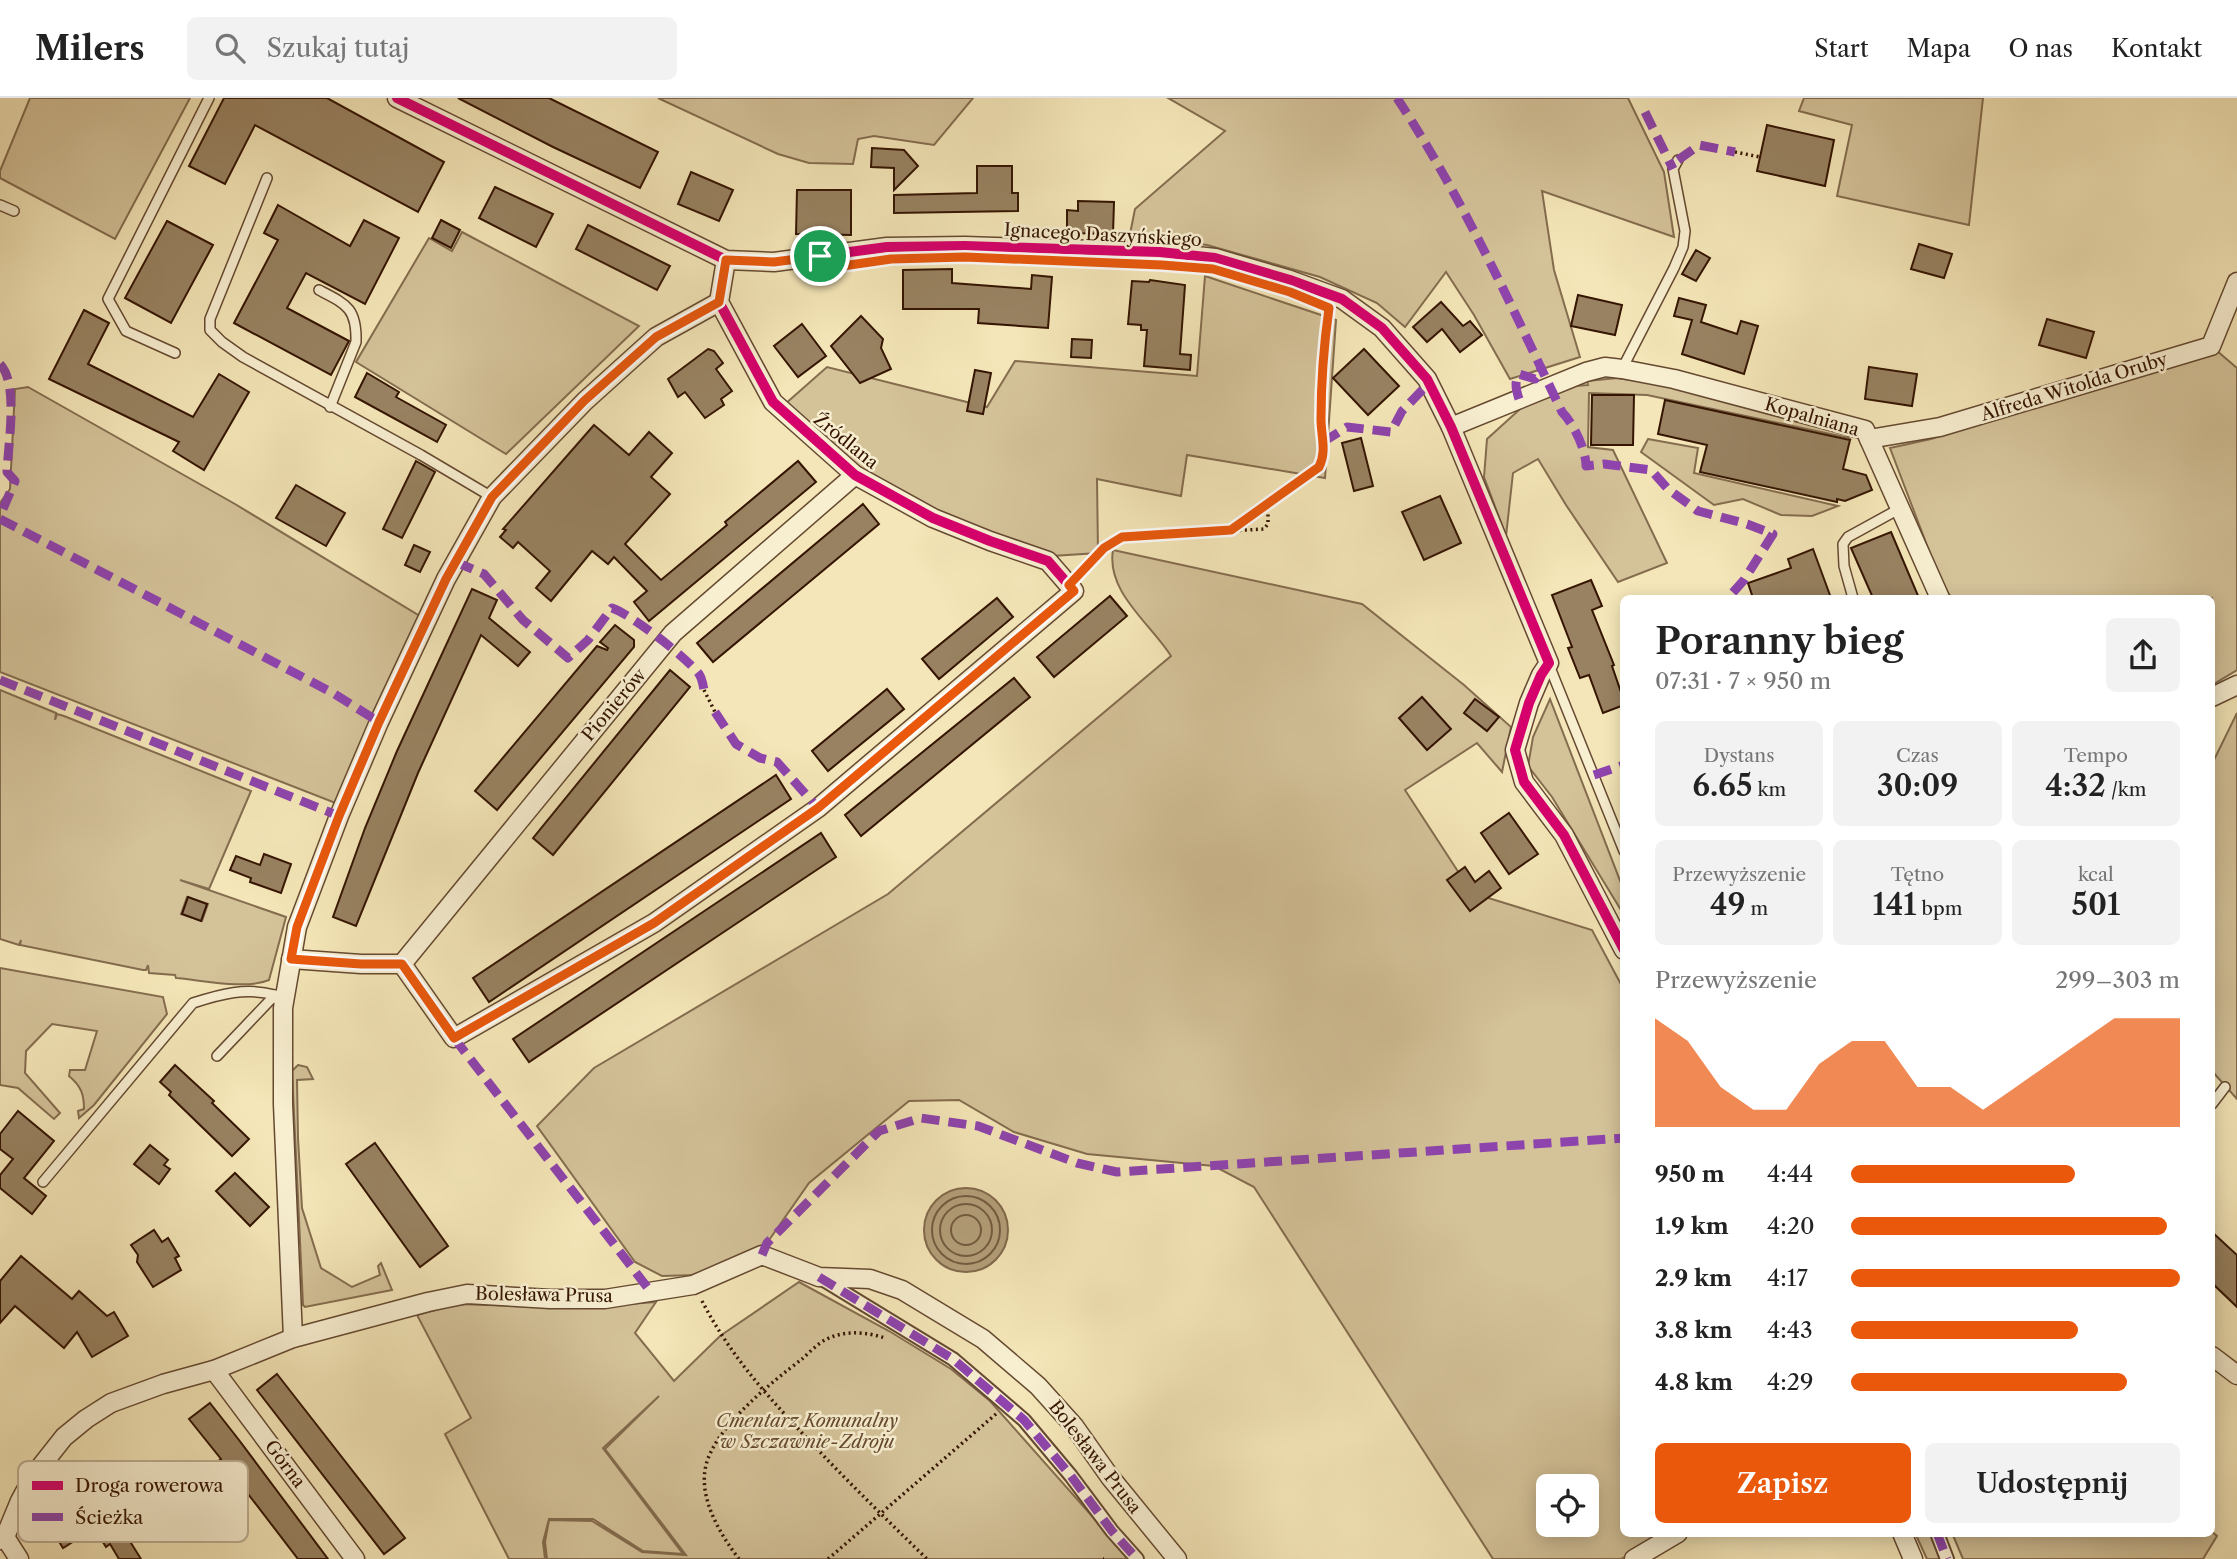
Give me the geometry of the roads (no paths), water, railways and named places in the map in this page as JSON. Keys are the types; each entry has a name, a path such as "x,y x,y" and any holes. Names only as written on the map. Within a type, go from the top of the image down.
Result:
{"street":[{"name":"Ignacego Daszyńskiego","path":"397,98 726,260 774,262 887,247 965,246 1160,252 1215,258 1290,280 1342,299 1382,328 1427,379 1451,427 1549,663"},
{"path":"293,1338 279,1002 297,927 339,816 379,722 446,579 492,497 584,401 656,337 719,302 726,260"},
{"name":"Alfreda Witolda Oruby","path":"1869,439 1940,427 2211,346 2237,282"},
{"name":"Źródlana","path":"402,964 454,1038 654,923 818,808 1071,588 1048,561 933,518 855,475 773,402 719,302"},
{"name":"Kopalniana","path":"1451,427 1586,372 1605,367 1674,380 1865,430 1939,595"},
{"name":"Pionierów","path":"402,964 673,633 855,475"},
{"path":"1549,663 1529,703 1516,750 1524,782 1564,835 1620,942"},
{"path":"2215,696 2237,685"},
{"path":"291,959 402,964"},
{"name":"Bolesława Prusa","path":"45,1461 64,1437 111,1403 163,1384 214,1370 293,1338 467,1294 605,1299 693,1285 762,1255 819,1277 870,1279 902,1290 983,1339 1038,1386 1074,1426 1110,1477 1177,1559"},
{"path":"819,1277 953,1359 1007,1405 1032,1429 1137,1559"},
{"path":"2215,1358 2237,1375"},
{"name":"Górna","path":"214,1370 355,1559"},
{"name":"Bolesława Prusa","path":"3,1538 18,1505"},
{"path":"1634,1559 1671,1537"},
{"path":"1904,1537 1913,1559"},
{"path":"1939,1537 1947,1559"},
{"path":"3,1538 19,1559"}],"lane":[{"path":"175,353 126,331 108,299 209,98"},
{"path":"1622,369 1683,247 1685,230 1673,169 1678,160"},
{"path":"267,178 210,319 210,330 243,358 421,454 492,497"},
{"path":"0,205 14,211"},
{"path":"319,290 343,302 354,315 357,330 356,342 330,407"},
{"path":"1852,595 1844,566 1843,544 1848,537 1899,509"},
{"path":"1549,663 1620,841"},
{"path":"43,1182 193,1003 238,991 262,992 279,1002 217,1056"},
{"path":"2215,1100 2225,1087"}],"water":[{"path":"966,1188 989,1195 1001,1207 1008,1230 1001,1253 989,1265 966,1272 943,1265 931,1253 924,1230 931,1207 943,1195"}],"park label":[{"name":"Cmentarz Komunalny w Szczawnie-Zdroju","path":"807,1431"}]}
